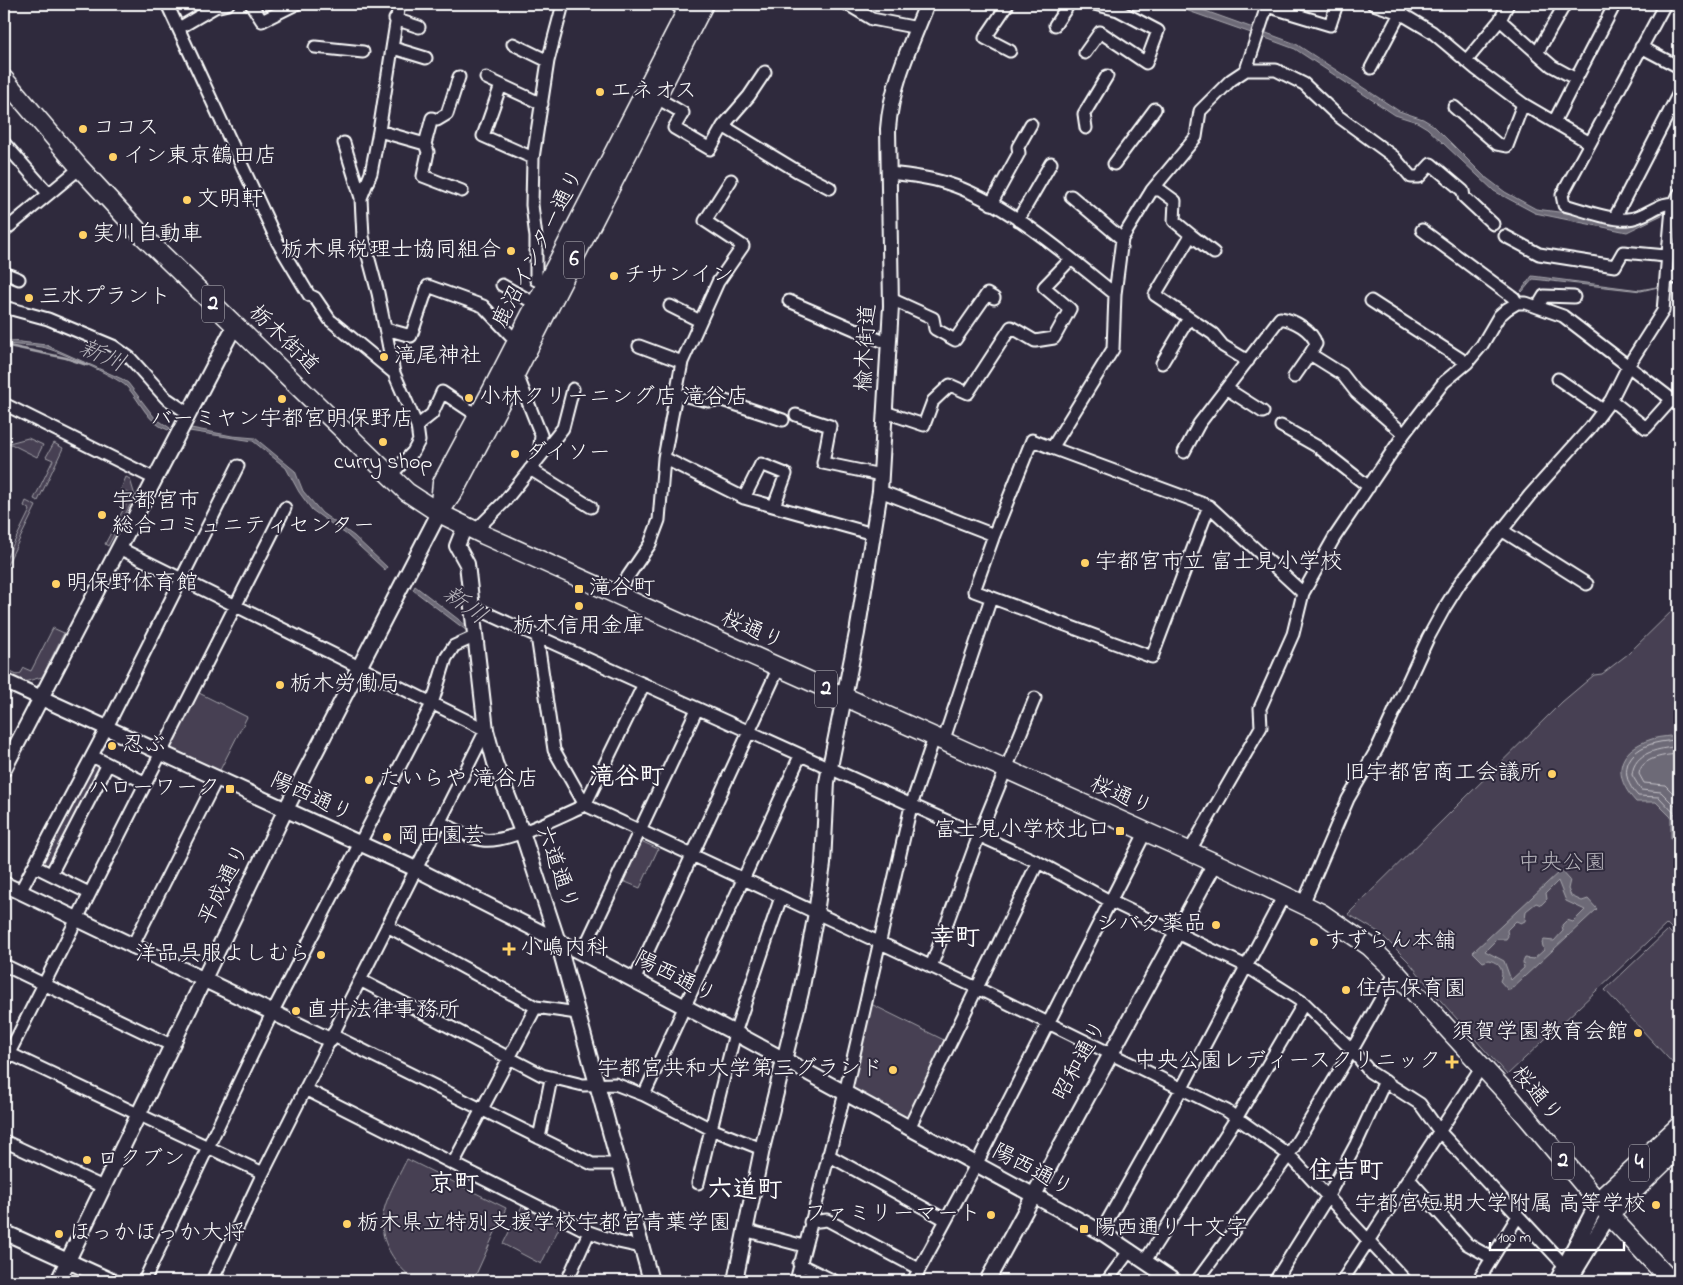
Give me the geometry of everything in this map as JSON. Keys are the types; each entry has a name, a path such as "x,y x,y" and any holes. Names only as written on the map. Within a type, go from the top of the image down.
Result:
{"main road":[{"name":"鹿沼インター通り","path":"439,513 442,484 546,284 704,4"},
{"name":"鹿沼インター通り","path":"439,513 454,491 504,396 651,95 683,7"},
{"name":"栃木街道","path":"4,79 80,168 144,237 389,477 407,492 439,513"},
{"name":"桜通り","path":"439,513 938,740 1145,833 1219,864 1303,904 1351,932 1396,972 1482,1066 1599,1200 1609,1215 1671,1281"},
{"name":"4","path":"1599,1200 1679,1126"},
{"name":"4","path":"1609,1215 1679,1147"}],"street":[{"path":"167,4 278,243 293,269 309,295 315,298 334,325 394,373"},
{"path":"179,28 215,7 228,4"},
{"path":"251,4 262,21 296,4"},
{"path":"361,198 370,173 380,131 399,4"},
{"path":"546,284 536,280 536,237 532,205 533,158 548,61 563,4"},
{"path":"847,4 872,19 918,28"},
{"name":"楡木街道","path":"735,1281 744,1230 785,1060 816,913 823,864 826,795 846,698 880,491 891,299 888,129 890,107 898,78 927,4"},
{"path":"1008,4 985,38 1010,51"},
{"path":"1055,25 1069,4"},
{"path":"1085,52 1100,32 1146,63 1158,31 1118,10 1094,4"},
{"path":"1246,70 1257,38 1264,5 1330,25 1338,4"},
{"path":"1373,4 1403,8 1466,61 1524,104 1590,143"},
{"path":"1466,61 1500,20 1508,4"},
{"path":"1537,53 1565,4"},
{"path":"1554,122 1615,4"},
{"path":"1303,904 1348,800 1378,750 1428,638 1460,583 1530,495 1584,435 1611,400 1628,366 1663,311 1666,256 1675,205 1662,205 1634,218 1627,219 1564,205 1562,195 1665,4"},
{"path":"1371,68 1403,8"},
{"path":"396,20 419,27"},
{"path":"1500,20 1552,66 1576,78"},
{"path":"513,44 548,61"},
{"path":"316,47 363,52"},
{"path":"1641,47 1679,67"},
{"path":"392,48 426,58"},
{"path":"1052,448 1114,349 1115,294 1122,240 1152,190 1196,137 1200,111 1231,80 1246,70 1276,70 1304,84 1338,116 1394,157 1410,177 1419,178 1431,164 1463,192 1464,197 1493,224"},
{"path":"651,95 683,112 674,128 710,149 723,126 750,96 765,72"},
{"path":"1086,128 1084,114 1107,76"},
{"path":"459,77 447,114 437,120 432,118 425,144 428,152 423,176 462,191"},
{"path":"486,78 542,104"},
{"path":"501,85 483,136 533,158"},
{"path":"1614,217 1679,93"},
{"path":"1454,107 1497,144 1507,146 1524,104"},
{"path":"1114,164 1155,109"},
{"path":"990,204 1019,153 1018,147 1031,124"},
{"path":"723,126 797,171 830,188"},
{"path":"380,131 425,144"},
{"path":"4,143 48,193"},
{"path":"344,143 361,198 363,237 386,329 394,373 419,433 416,448 389,477"},
{"path":"1018,220 1051,163"},
{"path":"4,230 80,168"},
{"path":"889,174 922,176 948,184 990,204 1018,220 1072,259 1115,294"},
{"path":"616,594 650,544 659,520 664,458 682,362 718,282 743,246 705,221 731,180"},
{"path":"1152,190 1160,190 1175,200 1174,221 1214,253"},
{"path":"1071,196 1122,240"},
{"path":"1422,230 1514,298 1517,303"},
{"path":"1191,235 1155,295 1213,334 1223,346 1248,361"},
{"path":"1505,236 1539,254 1615,266 1623,252 1666,256"},
{"path":"886,412 924,425 933,401 950,385 968,393 1011,327 1034,340 1054,338 1070,309 1044,287 1072,259"},
{"path":"4,273 19,279"},
{"path":"1666,277 1679,278"},
{"path":"502,285 536,304"},
{"path":"386,329 410,336 428,286 483,306 517,342"},
{"path":"891,299 933,318 935,328 955,340 987,294 994,298"},
{"path":"1538,306 1544,296 1574,297"},
{"path":"790,301 889,344"},
{"path":"1371,301 1467,363"},
{"path":"1189,852 1261,727 1260,708 1293,634 1303,593 1334,538 1404,434 1444,382 1467,363 1482,345 1499,316 1517,303 1538,306 1563,316 1676,402 1646,428 1611,400"},
{"path":"670,306 700,321"},
{"path":"4,307 48,319 113,346 130,358 166,398 189,414"},
{"path":"1162,363 1189,318"},
{"path":"1184,452 1199,424 1280,318 1290,320 1313,336 1316,344 1294,377"},
{"path":"4,768 235,325"},
{"path":"639,346 682,362"},
{"path":"1310,354 1342,374 1356,392 1404,434"},
{"path":"1558,379 1603,410"},
{"path":"520,382 541,435 539,458"},
{"path":"470,528 504,502 563,428 573,389"},
{"path":"1227,389 1262,412"},
{"path":"416,426 432,414 442,392 478,416"},
{"path":"676,394 708,401 722,400 783,420"},
{"path":"4,404 155,479"},
{"path":"796,415 830,426 823,463 881,475"},
{"path":"1281,426 1318,447 1369,487"},
{"path":"1209,506 1152,657 974,591 1032,440 1209,506 1303,593"},
{"path":"664,458 744,498 873,534"},
{"path":"744,498 760,464 786,474 774,506"},
{"path":"20,892 92,756 238,466"},
{"path":"530,469 591,507"},
{"path":"880,491 994,535"},
{"path":"263,1172 138,1114 5,1056 44,984 286,508"},
{"name":"平成通り","path":"58,1281 286,809 439,513"},
{"name":"六道通り","path":"470,528 456,546 467,564 486,730 495,763 522,832 558,942 596,1084 621,1164 651,1281"},
{"path":"1503,531 1587,584"},
{"path":"119,548 486,730 263,1172 212,1281"},
{"path":"796,1281 845,1093 911,806 938,740 991,598"},
{"path":"473,607 1038,862 1110,901 1246,966 1304,1003 1352,1050 1370,1072 1420,1104 1440,1132 1565,1266"},
{"path":"144,1281 272,1013 432,704 446,658 454,646 476,633"},
{"path":"537,636 554,750 585,805 977,988 1047,1024 1182,1088 1237,1117 1289,1155 1406,1281"},
{"path":"634,981 779,667"},
{"name":"陽西通り","path":"4,681 416,869 582,954 735,1033 1101,1232 1174,1281"},
{"path":"440,822 481,840 491,841 522,832 585,805 644,684"},
{"path":"931,967 979,835 1035,698"},
{"path":"582,954 697,709"},
{"path":"92,756 146,783"},
{"path":"644,1095 800,756"},
{"path":"51,874 108,764"},
{"path":"132,947 217,778"},
{"path":"913,1281 976,1165 1145,833"},
{"path":"909,1128 1038,862"},
{"name":"昭和通り","path":"987,1281 1036,1197 1219,864"},
{"path":"34,866 89,893"},
{"path":"4,884 132,947 272,1013 331,1038 592,1164 621,1164"},
{"path":"1101,1232 1182,1088 1284,895"},
{"path":"698,1183 735,1033 781,897"},
{"path":"388,926 536,1007 577,1013"},
{"path":"4,965 171,1045"},
{"path":"1197,1281 1289,1155 1396,972"},
{"path":"360,980 509,1059 551,1079 583,1085 615,1084 644,1095 711,1129 762,1149"},
{"path":"1145,1261 1237,1117 1304,1003"},
{"path":"454,1162 536,1007"},
{"path":"1342,1281 1482,1066"},
{"path":"539,1138 551,1079"},
{"path":"1275,1281 1328,1196 1356,1144 1385,1081"},
{"path":"305,1089 454,1162 589,1232 618,1242 642,1246"},
{"path":"4,1140 103,1187"},
{"path":"828,1154 946,1220"},
{"path":"1409,1179 1467,1244 1492,1258"},
{"name":"昭和通り","path":"995,1281 1036,1197"},
{"path":"1557,1281 1599,1200"},
{"path":"1568,1281 1609,1215"},
{"path":"1478,1281 1518,1216"},
{"path":"810,1222 827,1220 919,1269"},
{"path":"744,1230 804,1246"},
{"path":"4,1232 112,1281"},
{"path":"567,1281 589,1232"},
{"path":"1106,1281 1130,1250"},
{"path":"799,1264 834,1281"}],"green space":[{"path":"28,438 43,445 37,457 9,443"},
{"path":"54,443 63,448 38,501 34,499 53,460 46,457"},
{"path":"126,477 130,479 135,496 108,546 105,544 131,495 121,489"},
{"path":"26,501 36,506 4,571 4,563 30,510 24,506"},
{"name":"中央公園","path":"1679,604 1679,936 1667,924 1507,1075 1433,992 1409,962 1380,933 1348,914 1562,702 1594,675 1602,674 1628,654"},
{"path":"53,628 64,633 42,677 24,682 4,673 4,669 17,675 24,668 31,671"},
{"path":"197,692 247,717 219,772 170,748"},
{"path":"94,760 104,765 50,870 39,865"},
{"path":"641,841 658,849 640,888 623,881"},
{"path":"1668,930 1679,942 1679,1070 1605,990"},
{"name":"宇都宮共和大学第三グランド","path":"869,1003 948,1042 909,1118 906,1119 850,1089"},
{"path":"407,1159 506,1208 473,1281 426,1282 416,1280 402,1269 389,1250 382,1223 384,1211 393,1186"},
{"path":"522,1206 560,1226 541,1264 503,1244"}],"water":[{"path":"1161,4 1186,4 1253,28 1251,33 1177,7"},
{"path":"1261,31 1296,44 1399,111 1423,119 1433,125 1484,176 1505,192 1536,209 1589,216 1625,226 1635,224 1663,210 1664,214 1627,232 1535,213 1494,191 1427,128 1417,122 1395,115 1295,49 1260,36"},
{"path":"1532,276 1640,290 1662,286 1641,291 1533,279 1522,292"},
{"path":"4,340 46,345 122,379 128,383 155,418 170,428 168,430 161,427 149,417 126,386 110,376 49,349 4,343"},
{"path":"191,428 232,436 255,438 295,471 303,491 322,513 354,536 387,567 385,570 347,535 312,510 299,492 286,468 253,441 189,431"},
{"path":"415,586 467,626 467,631 413,590"},
{"path":"1679,734 1679,847 1671,838 1671,817 1656,802 1636,802 1623,783 1621,774 1625,757 1631,750 1652,739"},
{"path":"1561,870 1570,880 1568,889 1571,896 1582,901 1588,899 1597,909 1509,991 1500,981 1502,973 1500,967 1492,961 1483,962 1473,952","holes":["1558,881 1566,901 1585,910 1573,922 1567,920 1562,925 1563,931 1554,941 1544,940 1542,943 1544,950 1534,959 1525,958 1523,962 1524,968 1511,980 1504,961 1485,951 1497,939 1506,939 1508,936 1507,930 1516,921 1521,923 1525,921 1526,911 1536,903 1541,905 1547,899 1546,893"]}],"waterway":[{"name":"新川","path":"4,345 66,358 87,365"}],"place":[{"name":"エネオス","path":"600,92"},
{"name":"ココス","path":"83,129"},
{"name":"イン東京鶴田店","path":"113,157"},
{"name":"文明軒","path":"187,200"},
{"name":"実川自動車","path":"83,235"},
{"name":"栃木県税理士協同組合","path":"511,251"},
{"name":"チサンイン","path":"614,276"},
{"name":"三水プラント","path":"29,298"},
{"name":"滝尾神社","path":"384,357"},
{"name":"小林クリーニング店 滝谷店","path":"469,398"},
{"name":"バーミヤン宇都宮明保野店","path":"282,399"},
{"name":"curry shop","path":"383,442"},
{"name":"ダイソー","path":"515,454"},
{"name":"宇都宮市 総合コミュニティセンター","path":"102,515"},
{"name":"宇都宮市立 富士見小学校","path":"1085,563"},
{"name":"明保野体育館","path":"56,584"},
{"name":"滝谷町","path":"579,589"},
{"name":"栃木信用金庫","path":"579,606"},
{"name":"栃木労働局","path":"280,685"},
{"name":"忍ぶ","path":"112,746"},
{"name":"旧宇都宮商工会議所","path":"1552,774"},
{"name":"たいらや 滝谷店","path":"369,780"},
{"name":"ハローワーク","path":"230,789"},
{"name":"富士見小学校北口","path":"1120,831"},
{"name":"岡田園芸","path":"387,837"},
{"name":"シバタ薬品","path":"1216,925"},
{"name":"すずらん本舗","path":"1314,942"},
{"name":"小嶋内科","path":"509,949"},
{"name":"洋品呉服よしむら","path":"321,955"},
{"name":"住吉保育園","path":"1346,990"},
{"name":"直井法律事務所","path":"296,1011"},
{"name":"須賀学園教育会館","path":"1638,1033"},
{"name":"中央公園レディースクリニック","path":"1452,1062"},
{"name":"宇都宮共和大学第三グランド","path":"893,1070"},
{"name":"ロクブン","path":"87,1160"},
{"name":"宇都宮短期大学附属 高等学校","path":"1656,1205"},
{"name":"ファミリーマート","path":"991,1215"},
{"name":"栃木県立特別支援学校宇都宮青葉学園","path":"347,1224"},
{"name":"陽西通り十文字","path":"1084,1229"},
{"name":"ほっかほっか大将","path":"59,1234"}],"district":[{"name":"滝谷町","path":"627,778"},
{"name":"幸町","path":"955,939"},
{"name":"住吉町","path":"1346,1172"},
{"name":"京町","path":"454,1185"},
{"name":"六道町","path":"745,1191"}]}
